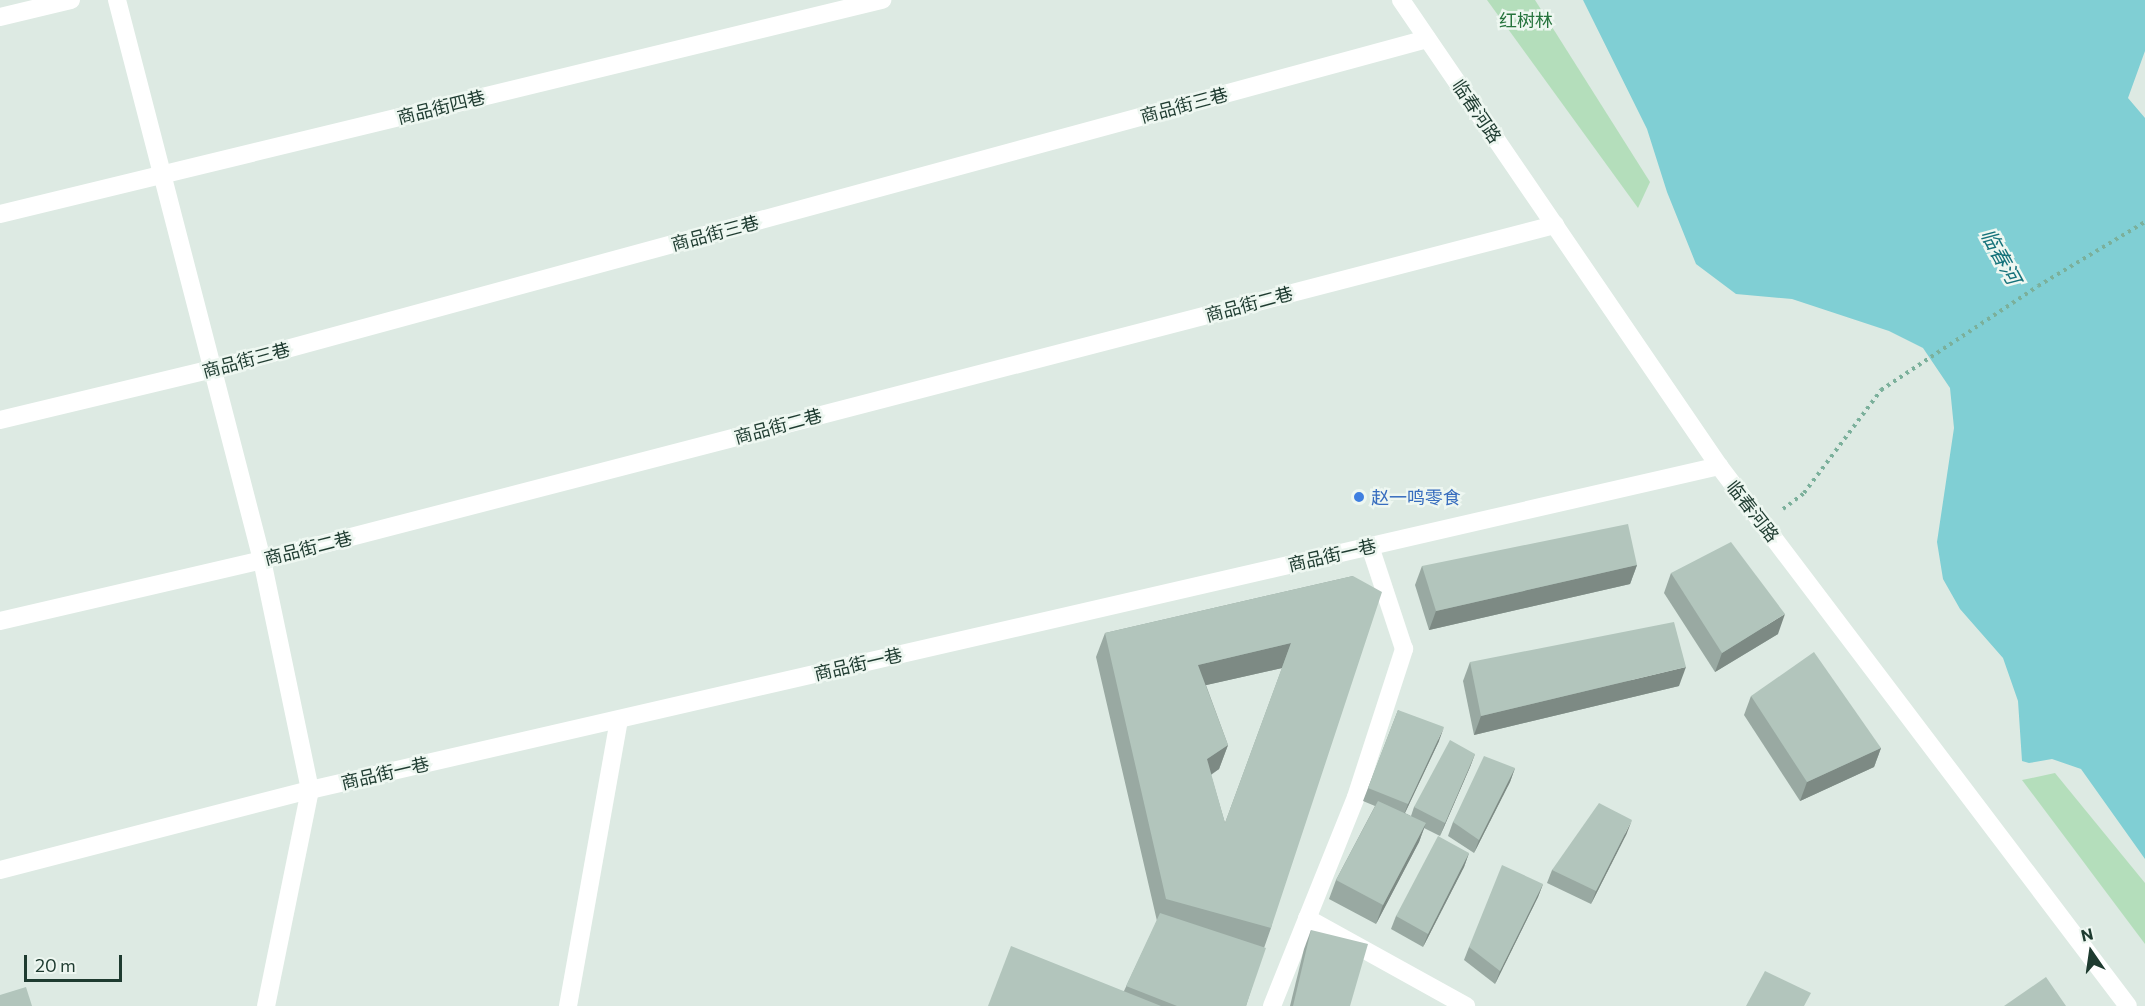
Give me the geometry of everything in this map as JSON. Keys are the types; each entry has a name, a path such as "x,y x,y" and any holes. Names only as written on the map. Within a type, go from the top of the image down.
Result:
{"street":[{"path":"0,17 71,0"},
{"path":"117,0 262,560 310,790 266,1006"},
{"name":"商品街四巷","path":"0,214 882,0"},
{"name":"临春河路","path":"1401,0 1719,466 2128,1006"},
{"name":"商品街三巷","path":"0,420 213,369 1427,39"},
{"name":"商品街二巷","path":"0,621 262,560 1555,225"},
{"name":"商品街一巷","path":"0,870 310,790 1719,466"},
{"path":"1272,1006 1356,797 1404,649 1370,546"},
{"path":"568,1006 619,719"},
{"path":"1307,918 1466,1006"}],"path":[{"path":"1764,524 1804,494 1881,390 2038,286 2145,222"}],"green space":[{"name":"红树林","path":"1487,0 1535,0 1650,182 1638,208"},
{"path":"2055,773 2145,883 2145,944 2022,780"}],"water":[{"name":"临春河","path":"1583,0 2145,0 2145,51 2128,98 2145,118 2145,859 2081,769 2052,759 2029,763 2022,761 2018,701 2003,658 1960,609 1943,579 1937,542 1954,428 1950,388 1923,348 1889,331 1792,299 1736,294 1696,264 1667,192 1647,129"}],"building":[{"path":"1628,524 1637,565 1436,611 1422,566"},
{"path":"1731,542 1785,614 1722,653 1671,573"},
{"path":"1353,576 1382,592 1271,928 1166,899 1105,633","holes":["1291,643 1225,823 1207,759 1228,745 1198,665"]},
{"path":"1674,622 1686,667 1481,716 1470,662"},
{"path":"1814,652 1881,748 1807,782 1751,696"},
{"path":"1398,710 1444,727 1408,804 1368,788"},
{"path":"1450,740 1475,754 1445,823 1414,807"},
{"path":"1484,756 1515,768 1479,840 1453,822"},
{"path":"1378,801 1426,823 1383,905 1336,880"},
{"path":"1599,803 1632,820 1596,891 1552,870"},
{"path":"1438,836 1469,853 1428,934 1396,916"},
{"path":"1502,865 1543,884 1500,971 1469,947"},
{"path":"1160,913 1266,948 1246,1006 1177,1006 1126,986"},
{"path":"1311,930 1368,944 1350,1006 1293,1006"},
{"path":"1011,946 1161,1006 988,1006"},
{"path":"1765,971 1811,993 1804,1006 1746,1006"},
{"path":"2046,977 2066,1006 2004,1006"},
{"path":"26,987 32,1006 0,1006 0,995"}],"place":[{"name":"赵一鸣零食","path":"1359,497"}]}
